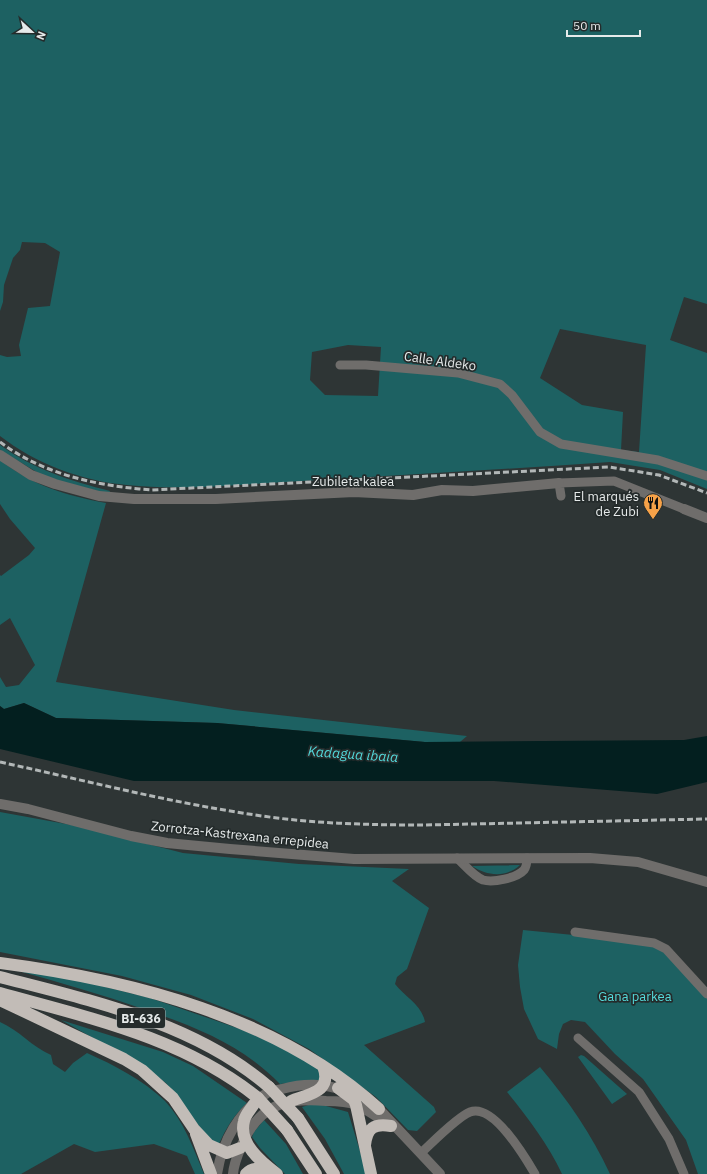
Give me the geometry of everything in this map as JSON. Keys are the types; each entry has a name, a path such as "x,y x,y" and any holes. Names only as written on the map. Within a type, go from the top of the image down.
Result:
{"highway":[{"path":"0,963 85,976 154,993 198,1007 273,1038 303,1053 363,1094 379,1109"},
{"name":"BI-636","path":"0,977 109,1007 188,1035 239,1063 269,1087 298,1118 334,1174"},
{"name":"BI-636","path":"0,994 116,1026 163,1042 193,1056 219,1071 256,1101 287,1130 316,1174"},
{"path":"0,1000 124,1059 142,1070 173,1098 194,1129 208,1145 222,1152 227,1153 242,1143 244,1120 256,1101"},
{"path":"291,1101 317,1092 324,1084 327,1075 323,1066"},
{"path":"338,1088 347,1094 356,1105 371,1174"},
{"path":"365,1148 366,1135 371,1128 381,1124 394,1128"},
{"path":"194,1129 211,1174"},
{"path":"242,1143 261,1162 274,1172"},
{"path":"246,1174 248,1171 262,1167 274,1172"}],"street":[{"name":"Calle Aldeko","path":"340,365 366,365 458,373 500,384 512,394 540,432 561,444 658,460 707,476"},
{"name":"Zubileta kalea","path":"0,455 31,475 55,484 99,496 134,499 216,499 354,492 414,495 442,490 473,491 559,483 614,481 707,518"},
{"path":"559,483 561,496"},
{"name":"Zorrotza-Kastrexana errepidea","path":"0,804 28,809 131,836 167,843 230,850 354,859 590,858 638,862 707,882"},
{"path":"457,858 470,871 488,881 502,880 521,872 525,869 527,858"},
{"path":"575,932 654,943 666,949 707,994"},
{"path":"578,1038 639,1092 669,1139 684,1174"},
{"path":"217,1174 222,1152 233,1128 245,1112 268,1092 301,1084 324,1084 338,1088 355,1094 379,1109 394,1128"},
{"path":"233,1174 234,1161 242,1143 263,1113 277,1104 303,1099 356,1105 369,1111 394,1128 421,1153 440,1174"},
{"path":"421,1153 445,1130 470,1112 480,1110 492,1116 521,1152 535,1174"}],"green space":[{"path":"0,0 707,0 707,304 684,297 670,340 707,353 707,489 660,470 610,462 192,487 148,487 93,480 60,470 44,463 14,446 0,436 0,355 7,357 21,356 19,345 28,308 50,306 60,252 45,243 22,242 20,250 13,258 4,285 3,302 0,311","holes":["560,329 646,345 639,452 621,450 623,412 582,405 540,378","348,345 381,347 378,396 325,395 310,380 312,352"]},
{"path":"0,445 39,467 81,483 110,491 109,494 45,477 0,450"},
{"path":"0,460 25,477 37,483 76,497 106,503 56,682 234,710 467,736 460,742 425,742 217,723 56,718 24,703 4,709 0,706 0,677 6,687 19,685 35,665 10,618 0,625 0,575 1,576 29,555 35,548 10,519 0,504"},
{"path":"0,812 77,826 183,853 299,864 409,869 392,881 429,908 407,969 397,977 395,984 417,1006 425,1022 364,1045 434,1107 436,1112 417,1131 408,1130 376,1097 309,1049 253,1019 191,995 122,976 0,952"},
{"path":"520,865 503,874 490,874 472,866"},
{"name":"Gana parkea","path":"523,930 654,943 707,994 707,1174 698,1174 686,1140 643,1079 615,1054 585,1022 571,1020 563,1024 559,1034 557,1049 538,1039 524,1009 520,987 518,965"},
{"path":"15,970 69,978 150,998 240,1029 289,1050 320,1070 322,1081 305,1081 280,1084 250,1058 218,1039 183,1023 114,999"},
{"path":"61,1020 163,1052 193,1066 247,1103 231,1122 219,1144 210,1140 166,1083 136,1062"},
{"path":"0,1022 13,1029 44,1052 51,1055 53,1064 65,1072 73,1063 87,1053 118,1068 147,1086 165,1101 178,1117 188,1136 204,1174 195,1174 187,1156 154,1144 95,1152 74,1144 21,1174 0,1174"},
{"path":"581,1055 627,1094 612,1104 578,1057"},
{"path":"540,1067 579,1118 610,1174 562,1174 537,1132 507,1092"},
{"path":"315,1103 348,1112 367,1174 344,1174 325,1139 302,1107"},
{"path":"264,1120 286,1144 303,1174 285,1174 260,1148 252,1137 254,1132"}],"water":[{"name":"Kadagua ibaia","path":"24,703 56,718 217,723 425,742 684,740 707,736 707,782 657,794 494,781 134,781 0,749 0,706 4,709"}],"railway":[{"path":"0,442 35,463 53,471 92,482 152,490 609,467 659,475 707,493"},
{"path":"0,762 207,807 314,822 425,825 707,819"}],"place":[{"name":"El marqués de Zubi","path":"653,520"}]}
